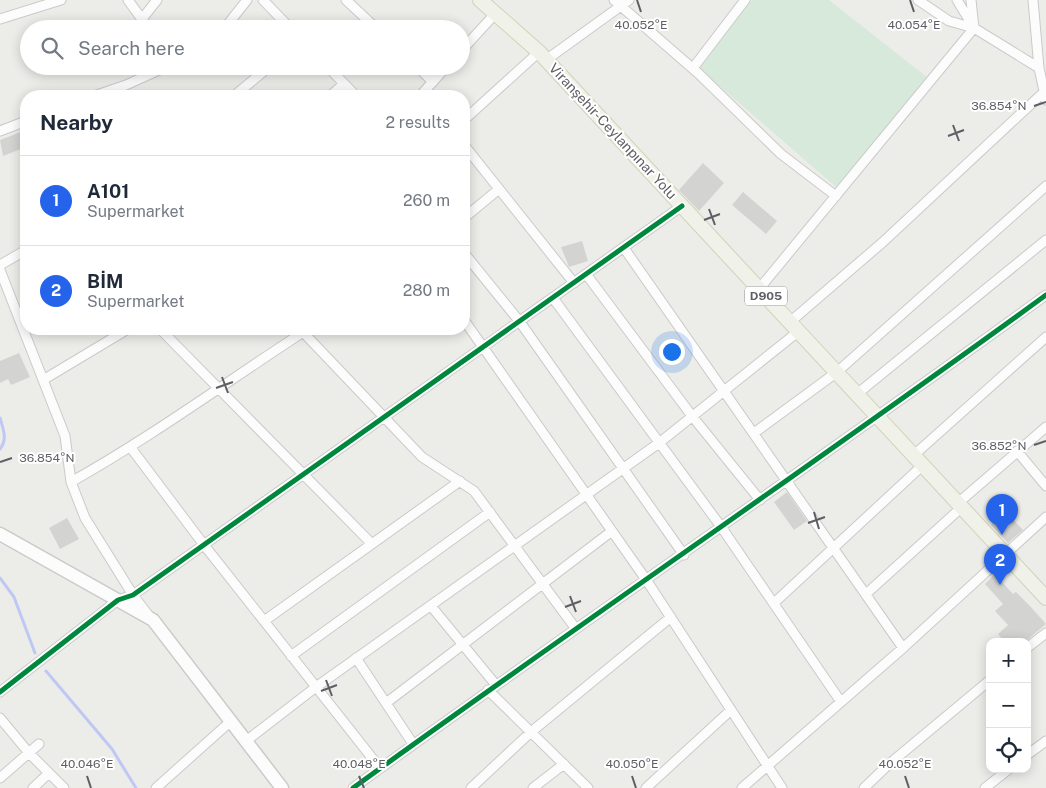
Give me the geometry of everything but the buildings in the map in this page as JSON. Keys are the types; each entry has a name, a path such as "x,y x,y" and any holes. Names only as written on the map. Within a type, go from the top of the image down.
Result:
{"main road":[{"name":"Viranşehir-Ceylanpınar Yolu","path":"480,0 494,15 543,56 1046,598"}],"street":[{"path":"0,19 61,0"},
{"path":"128,0 142,19 157,0"},
{"path":"231,20 247,0"},
{"path":"263,0 282,20"},
{"path":"346,0 367,20"},
{"path":"470,115 543,56 617,3 629,0"},
{"path":"693,68 742,4 732,0"},
{"path":"918,0 949,21 974,28 1039,68"},
{"path":"957,0 974,28"},
{"path":"759,289 974,28 971,0"},
{"path":"246,742 356,658 659,443 724,391 883,242 1045,96 1039,68 1033,0"},
{"path":"617,3 693,68 781,154 836,196"},
{"path":"470,41 494,15"},
{"path":"1036,35 1046,36"},
{"path":"111,90 148,75"},
{"path":"241,90 259,75"},
{"path":"336,75 350,90"},
{"path":"426,75 433,82"},
{"path":"426,90 439,75"},
{"path":"337,90 344,84"},
{"path":"0,131 20,123"},
{"path":"470,153 574,283"},
{"path":"754,433 837,372 1046,186"},
{"path":"470,213 499,189"},
{"path":"0,692 118,600 134,595 682,206"},
{"path":"857,394 1046,240"},
{"path":"624,248 903,648"},
{"path":"0,265 20,253"},
{"path":"470,260 520,322 684,554"},
{"path":"0,270 2,281 20,324"},
{"path":"586,274 692,416 760,500"},
{"path":"353,788 492,688 722,528 1046,295"},
{"path":"553,298 722,528 841,702"},
{"path":"470,329 647,581 782,788"},
{"path":"24,335 65,436 71,482 85,518 134,595 279,787"},
{"path":"43,380 118,335"},
{"path":"166,335 372,544"},
{"path":"71,482 131,448 296,335"},
{"path":"309,335 422,457 474,491 515,544 576,630"},
{"path":"774,603 834,548 918,460 1046,337"},
{"path":"866,594 1017,451 1046,426"},
{"path":"131,448 204,545 380,768"},
{"path":"1017,451 1046,486"},
{"path":"264,621 460,481"},
{"path":"292,656 490,512"},
{"path":"742,788 903,648 1046,517"},
{"path":"386,703 542,582 612,531"},
{"path":"0,535 153,620"},
{"path":"431,606 462,644 492,688 531,732 588,788"},
{"path":"470,788 531,732 671,617"},
{"path":"1031,645 1046,633"},
{"path":"356,658 413,744"},
{"path":"864,788 888,765 986,683"},
{"path":"646,788 731,710"},
{"path":"0,718 29,753 64,788"},
{"path":"156,788 231,721"},
{"path":"1031,752 1046,741"},
{"path":"0,778 39,744"},
{"path":"533,788 564,764"},
{"path":"33,788 49,773"},
{"path":"987,787 1004,773"}],"green space":[{"path":"752,0 829,0 928,78 836,187 698,67"}],"waterway":[{"path":"0,418 4,438 0,449"},
{"path":"0,578 14,597 35,653"},
{"path":"46,671 112,749 136,788"}],"cycle path":[{"path":"0,692 118,600 133,595 682,206"},
{"path":"353,788 1046,295"}],"place":[{"name":"A101","path":"1002,535"},
{"name":"BİM","path":"1000,585"}]}
